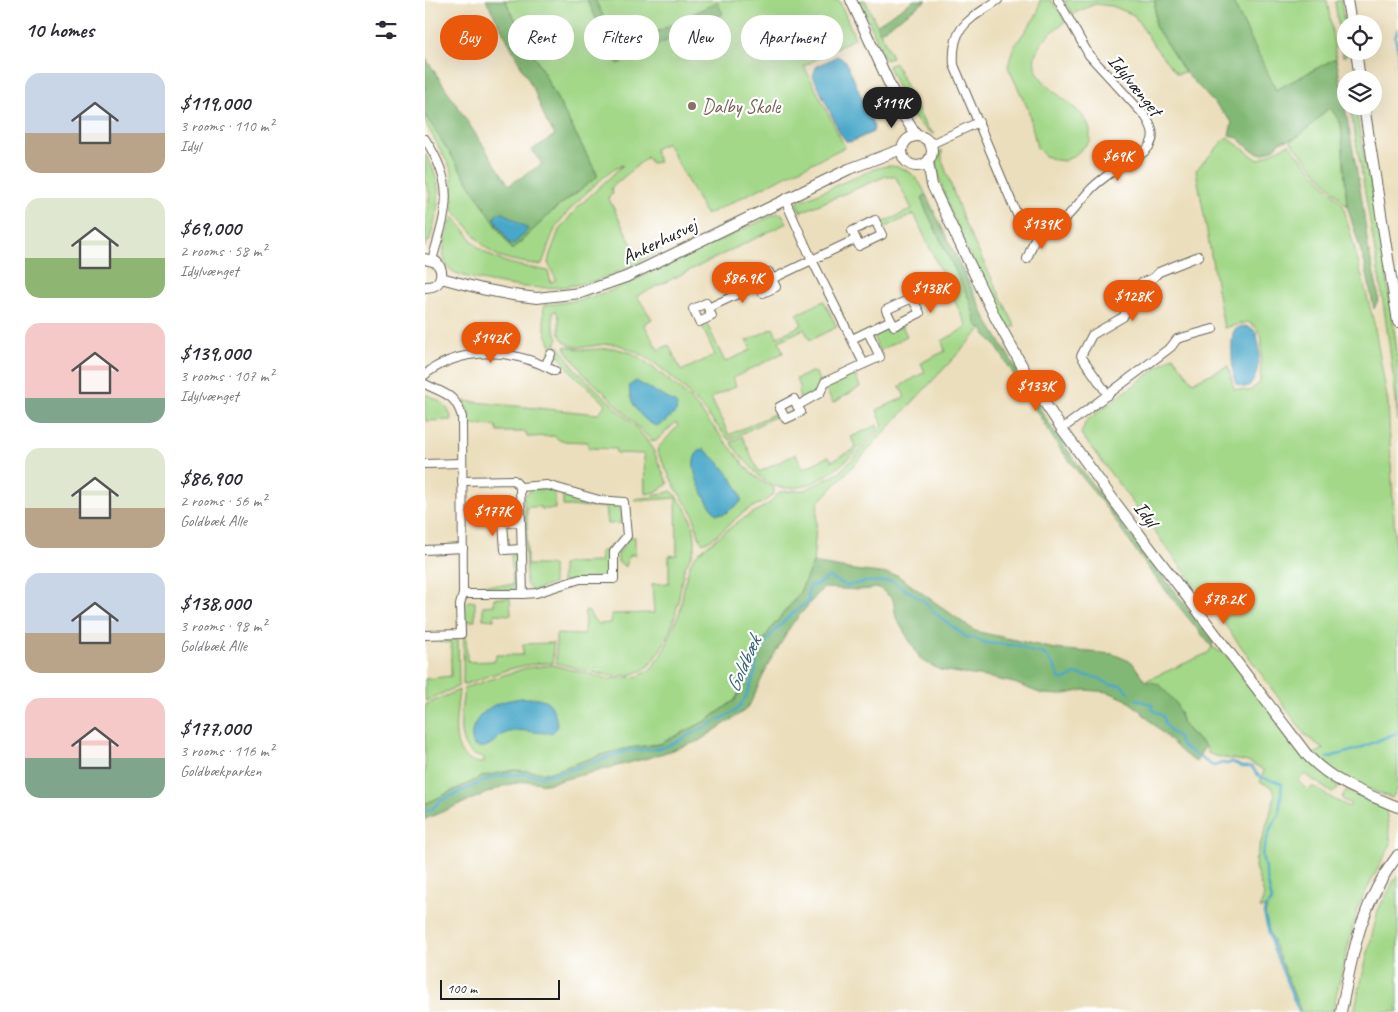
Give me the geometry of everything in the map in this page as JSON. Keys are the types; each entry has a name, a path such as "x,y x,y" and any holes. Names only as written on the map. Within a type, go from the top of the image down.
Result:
{"street":[{"path":"851,0 904,116 917,135 927,139 931,144 932,153 927,162 916,166 909,164 904,149 904,116"},
{"path":"997,0 962,26 953,47 954,65 1018,217 1023,225 1037,233 1027,259"},
{"name":"Idylvænget","path":"1037,233 1053,229 1093,187 1146,150 1153,137 1151,127 1145,116 1089,55 1058,0"},
{"path":"1347,0 1350,15"},
{"path":"1366,115 1398,322"},
{"path":"931,144 979,122"},
{"path":"904,149 917,135"},
{"path":"425,138 441,165 447,195 444,221 428,260 439,265 441,278 434,286 425,287"},
{"name":"Ankerhusvej","path":"441,278 518,296 537,298 581,293 626,277 849,169 904,149"},
{"name":"Idyl","path":"927,162 933,185 1000,328 1031,382 1062,429 1127,518 1308,756 1318,766 1343,784 1398,807"},
{"name":"Idyl","path":"916,166 933,185"},
{"path":"785,200 863,364"},
{"path":"708,308 759,284 756,278 769,272 772,279 855,239"},
{"path":"1108,395 1081,356 1092,335 1123,317 1141,283 1153,278 1159,272 1199,256"},
{"path":"852,339 891,320"},
{"path":"1062,429 1171,347 1177,339 1213,329"},
{"path":"797,406 820,393 825,382 880,357 868,332"},
{"path":"425,375 435,367 458,357 485,353 511,354 528,358 555,371"},
{"path":"545,366 551,354"},
{"path":"425,384 448,394 459,407 462,417 463,548 463,594 460,605 461,634 425,635"},
{"path":"425,464 461,463"},
{"path":"462,481 514,480 520,487 523,594"},
{"path":"463,594 537,593 580,580 614,579 614,552 627,536 624,502 599,500 547,485 520,487"},
{"path":"521,522 503,523 505,550 522,549"},
{"path":"425,550 463,548"},
{"path":"1341,1012 1356,939 1366,908 1377,886 1398,855"}],"green space":[{"path":"486,0 505,0 513,15 508,15 508,41 498,22 498,15 494,15"},
{"name":"Dalby Skole","path":"505,0 839,0 855,38 843,45 843,15 741,15 741,60 815,60 804,66 845,147 706,215 667,143 654,149 659,162 651,163 647,157 611,188 613,194 608,197 636,253 641,249 645,256 663,246 663,250 601,279 570,286 523,287 458,274 447,266 444,257 444,245 452,217 483,251 509,263 548,271 551,283 556,279 548,263 559,230 578,207 623,165 598,182 561,220 554,231 542,264 539,265 510,260 493,253 481,243 454,212 452,171 425,122 425,114 512,250 554,210 598,176 537,60 574,60 574,15 513,15"},
{"path":"587,0 595,0 603,15 594,15"},
{"path":"860,0 865,0 892,57 885,60"},
{"path":"914,0 927,0 880,32 876,25"},
{"path":"1040,0 1051,0 1066,21 1041,44 1035,57 1036,69 1043,80 1085,119 1090,130 1090,141 1074,156 1064,161 1045,156 1037,148 1028,109 1008,67 1013,48 1038,13"},
{"path":"1064,0 1155,0 1155,26 1185,72 1177,74 1157,50 1134,15 1112,6 1095,4 1072,14"},
{"path":"1155,0 1232,0 1276,90 1336,58 1338,70 1337,115 1346,115 1362,200 1368,247 1379,298 1374,309 1365,264 1347,206 1341,124 1330,107 1302,133 1289,140 1281,141 1274,149 1262,154 1251,150 1238,138 1229,135 1232,122 1185,72 1155,26"},
{"path":"1232,0 1327,0 1336,58 1276,90"},
{"path":"1341,0 1343,15 1337,16 1335,2"},
{"path":"717,2 723,14 721,15 691,15"},
{"path":"669,26 669,40 659,44 659,31"},
{"path":"425,57 509,185 542,164 532,150 555,135 546,121 534,90 518,60 537,60 598,176 554,210 512,250 425,115"},
{"path":"616,60 626,60 618,64"},
{"path":"895,63 925,125 934,134 918,122 906,105 888,66"},
{"path":"1330,107 1341,124 1347,206 1290,141 1299,136"},
{"path":"1352,115 1357,115 1365,162 1373,191 1387,278 1398,359 1398,421 1383,302"},
{"path":"1227,137 1258,160 1289,144 1343,205 1374,323 1388,403 1398,600 1398,788 1392,798 1341,778 1312,755 1324,749 1306,736 1081,434 1086,421 1173,356 1193,382 1228,366 1234,389 1249,391 1260,383 1262,338 1256,327 1248,322 1224,328 1196,170"},
{"path":"942,150 942,160 965,224 1015,326 1007,330 981,282 948,205 938,173 937,161"},
{"path":"425,154 435,176 438,186 438,197 433,230 425,247 425,217 430,194 425,182"},
{"path":"886,166 907,170 920,184 927,197 924,195 922,199 925,208 970,301 976,323 982,328 818,503 813,563 799,594 770,630 751,660 745,682 735,700 706,721 660,744 629,748 604,754 548,773 514,770 484,776 425,804 425,705 459,690 456,724 458,747 463,756 472,761 484,763 484,758 474,755 467,748 463,740 461,719 464,688 526,668 552,665 609,679 640,676 652,668 665,648 680,611 685,581 691,562 698,553 739,521 770,503 779,492 805,490 839,473 883,426 877,410 905,397 900,386 925,372 921,363 945,351 942,341 967,327 914,214 884,228 882,223 912,209 895,176 886,176 801,212 797,205 798,202 874,169"},
{"path":"924,195 927,197 987,320 1053,430 1108,506 1213,641 1212,647 1150,571 1110,513 1058,446 996,346 976,323 970,301 925,208 922,199"},
{"path":"778,213 782,214 787,223 637,296 652,319 644,324 658,350 669,345 681,371 715,355 702,326 707,324 725,362 751,350 747,341 773,328 777,337 802,325 797,314 824,301 837,327 810,340 804,329 779,341 783,353 733,378 736,386 711,398 729,435 776,413 778,415 729,440 680,385 651,361 635,351 612,344 576,346 563,340 560,333 559,317 556,311 553,312 553,324 558,339 551,353 552,347 545,327 544,305 598,295 616,289"},
{"path":"891,324 893,330 902,326 907,336 879,351 873,335 874,331"},
{"path":"559,346 575,369 634,425 645,438 653,450 668,484 656,492 645,494 644,454 616,453 616,449 589,448 588,442 561,441 554,436 527,437 526,432 498,432 496,426 469,425 468,412 464,401 598,414 606,404 573,374 558,354 552,361"},
{"path":"566,346 584,350 614,348 632,353 646,362 681,390 751,473 774,488 774,493 765,501 741,514 715,537 703,543 700,539 693,514 675,487 657,451 678,426 677,423 656,441 651,440 583,373 565,348"},
{"path":"811,372 816,373 820,383 816,393 800,399 798,391 801,389 796,379"},
{"path":"854,372 860,387 833,403 826,390 829,384"},
{"path":"425,394 442,403 448,410 452,420 425,421"},
{"path":"877,425 878,428 834,471 807,485 793,488 774,486 766,481 756,473 731,442 742,436 759,472 796,454 803,469 829,456 832,461 856,448 851,437"},
{"path":"532,489 547,489 555,492 555,509 527,507 527,565 553,565 553,584 532,591 526,584 524,497"},
{"path":"672,491 691,521 695,534 695,546 684,570 673,622 658,653 646,668 636,673 625,675 590,672 556,663 556,634 584,635 585,611 589,612 599,624 611,623 612,614 654,613 652,584 669,583 669,556 677,555 676,498 635,501 635,499"},
{"path":"563,494 597,503 615,504 622,511 622,523 608,524 606,507 563,506"},
{"path":"630,537 635,537 635,555 629,555 626,567 618,562 618,554"},
{"path":"612,549 611,571 607,576 562,582 562,565 568,563 600,562 600,552"},
{"path":"516,554 518,557 519,584 512,590 471,591 472,585 513,585 511,555"},
{"path":"813,563 897,575 975,631 1055,649 1113,654 1132,662 1145,681 1159,684 1176,703 1182,721 1188,731 1205,746 1196,762 1184,754 1137,708 1125,699 1108,692 1085,690 1061,695 1042,694 1014,683 940,670 921,660 896,618 893,599 879,588 859,590 823,588 792,624 768,665 751,702 744,711 699,741 652,757 546,784 528,781 506,785 425,819 425,804 484,776 514,770 548,773 604,754 629,748 660,744 706,721 735,700 745,682 751,660 770,630 799,594"},
{"path":"494,598 510,598 511,615 494,614 494,620 483,619 483,606 494,605"},
{"path":"468,601 475,602 475,621 466,621 467,662 495,661 496,655 523,655 523,644 553,643 553,663 519,667 463,685 464,605"},
{"path":"440,639 458,639 459,686 425,701 425,679 451,676 451,643 440,642"},
{"path":"1212,647 1226,655 1338,787 1332,793 1305,774 1298,781 1308,791 1314,787 1349,807 1351,804 1343,800 1342,797 1346,790 1386,810 1391,844 1358,906 1332,1012 1301,1012 1270,934 1265,915 1267,908 1260,908 1264,895 1255,867 1256,858 1275,793 1270,786 1260,782 1264,771 1251,763 1222,758 1208,753 1205,746 1188,731 1182,721 1180,712 1145,681 1208,653"},
{"path":"1398,874 1398,1012 1354,1012 1378,910"}],"water":[{"path":"829,60 846,61 874,127 873,132 851,142 846,141 840,133 813,76 816,67"},
{"path":"498,213 504,213 528,229 514,244 510,244 494,218"},
{"path":"1244,326 1255,331 1258,339 1259,355 1253,381 1249,386 1243,387 1237,385 1235,381 1232,349 1234,331"},
{"path":"636,381 674,402 677,405 676,412 657,426 646,420 633,404 629,391 630,385"},
{"path":"703,449 728,473 741,496 741,502 724,514 716,514 701,491 697,480 694,461 697,454"},
{"path":"521,698 540,699 548,702 557,720 557,727 554,731 547,733 514,731 504,734 485,747 474,746 472,732 474,725 483,713 495,705"}],"waterway":[{"path":"1398,29 1395,37 1398,64"},
{"name":"Goldbæk","path":"425,812 431,810 440,801 490,778 504,775 525,774 538,776 556,774 627,751 668,746 736,711 750,688 757,658 766,642 787,619 809,601 808,593 810,586 816,585 829,577 846,586 865,582 891,581 923,600 935,613 966,637 986,643 1021,646 1032,652 1039,652 1044,654 1054,665 1061,679 1067,679 1075,674 1098,678 1109,684 1121,685 1130,693"},
{"path":"1136,699 1152,705 1153,710 1164,717 1165,724 1177,736 1182,746 1213,766 1232,762 1242,767 1252,767 1260,776 1282,784 1279,815 1271,827 1262,855 1272,901 1265,908 1264,913 1272,945 1299,1012"},
{"path":"1327,758 1358,749 1396,733"}],"place":[{"name":"Dalby Skole","path":"692,106"}]}
